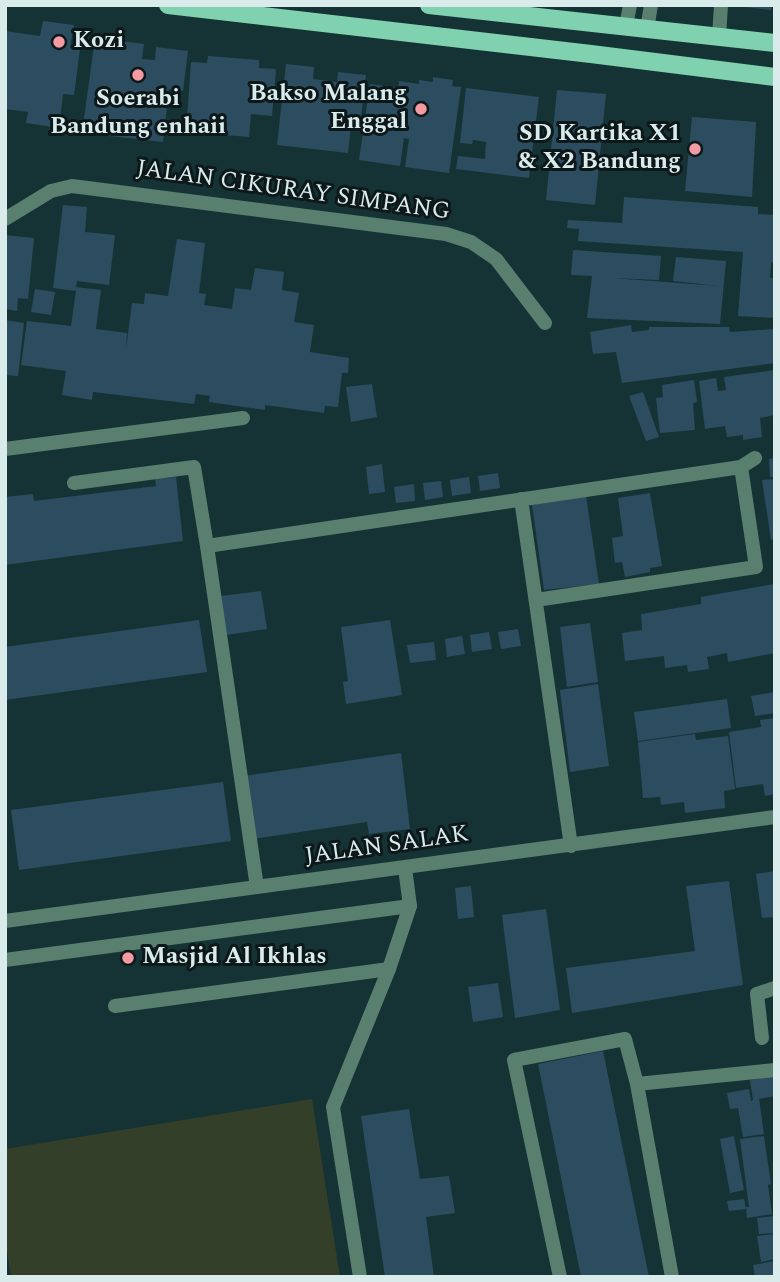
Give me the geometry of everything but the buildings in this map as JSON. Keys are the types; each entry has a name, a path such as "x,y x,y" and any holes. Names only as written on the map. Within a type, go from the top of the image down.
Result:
{"main road":[{"path":"168,5 775,77"},
{"path":"429,5 534,11 648,29 775,43"}],"street":[{"path":"626,26 630,5"},
{"path":"648,29 651,5"},
{"path":"719,37 721,5"},
{"name":"JALAN CIKURAY SIMPANG","path":"5,219 51,191 72,186 446,234 471,242 496,259 545,323"},
{"path":"5,449 243,418"},
{"path":"207,546 741,467 755,458"},
{"path":"74,483 194,467 257,887"},
{"path":"536,600 756,567 741,467"},
{"path":"521,499 571,846"},
{"name":"JALAN SALAK","path":"5,921 775,817"},
{"path":"360,1277 333,1107 389,969 410,906 405,869"},
{"path":"5,960 410,906"},
{"path":"115,1006 389,969"},
{"path":"762,1038 757,993 775,988"},
{"path":"560,1277 514,1060 625,1039 637,1084 673,1277"},
{"path":"637,1084 775,1070"}],"green space":[{"path":"312,1099 340,1277 11,1277 5,1238 5,1149"}],"place":[{"name":"Kozi","path":"59,42"},
{"name":"Soerabi Bandung enhaii","path":"138,75"},
{"name":"Bakso Malang Enggal","path":"421,109"},
{"name":"SD Kartika X1 & X2 Bandung","path":"695,149"},
{"name":"Masjid Al Ikhlas","path":"128,958"}]}
